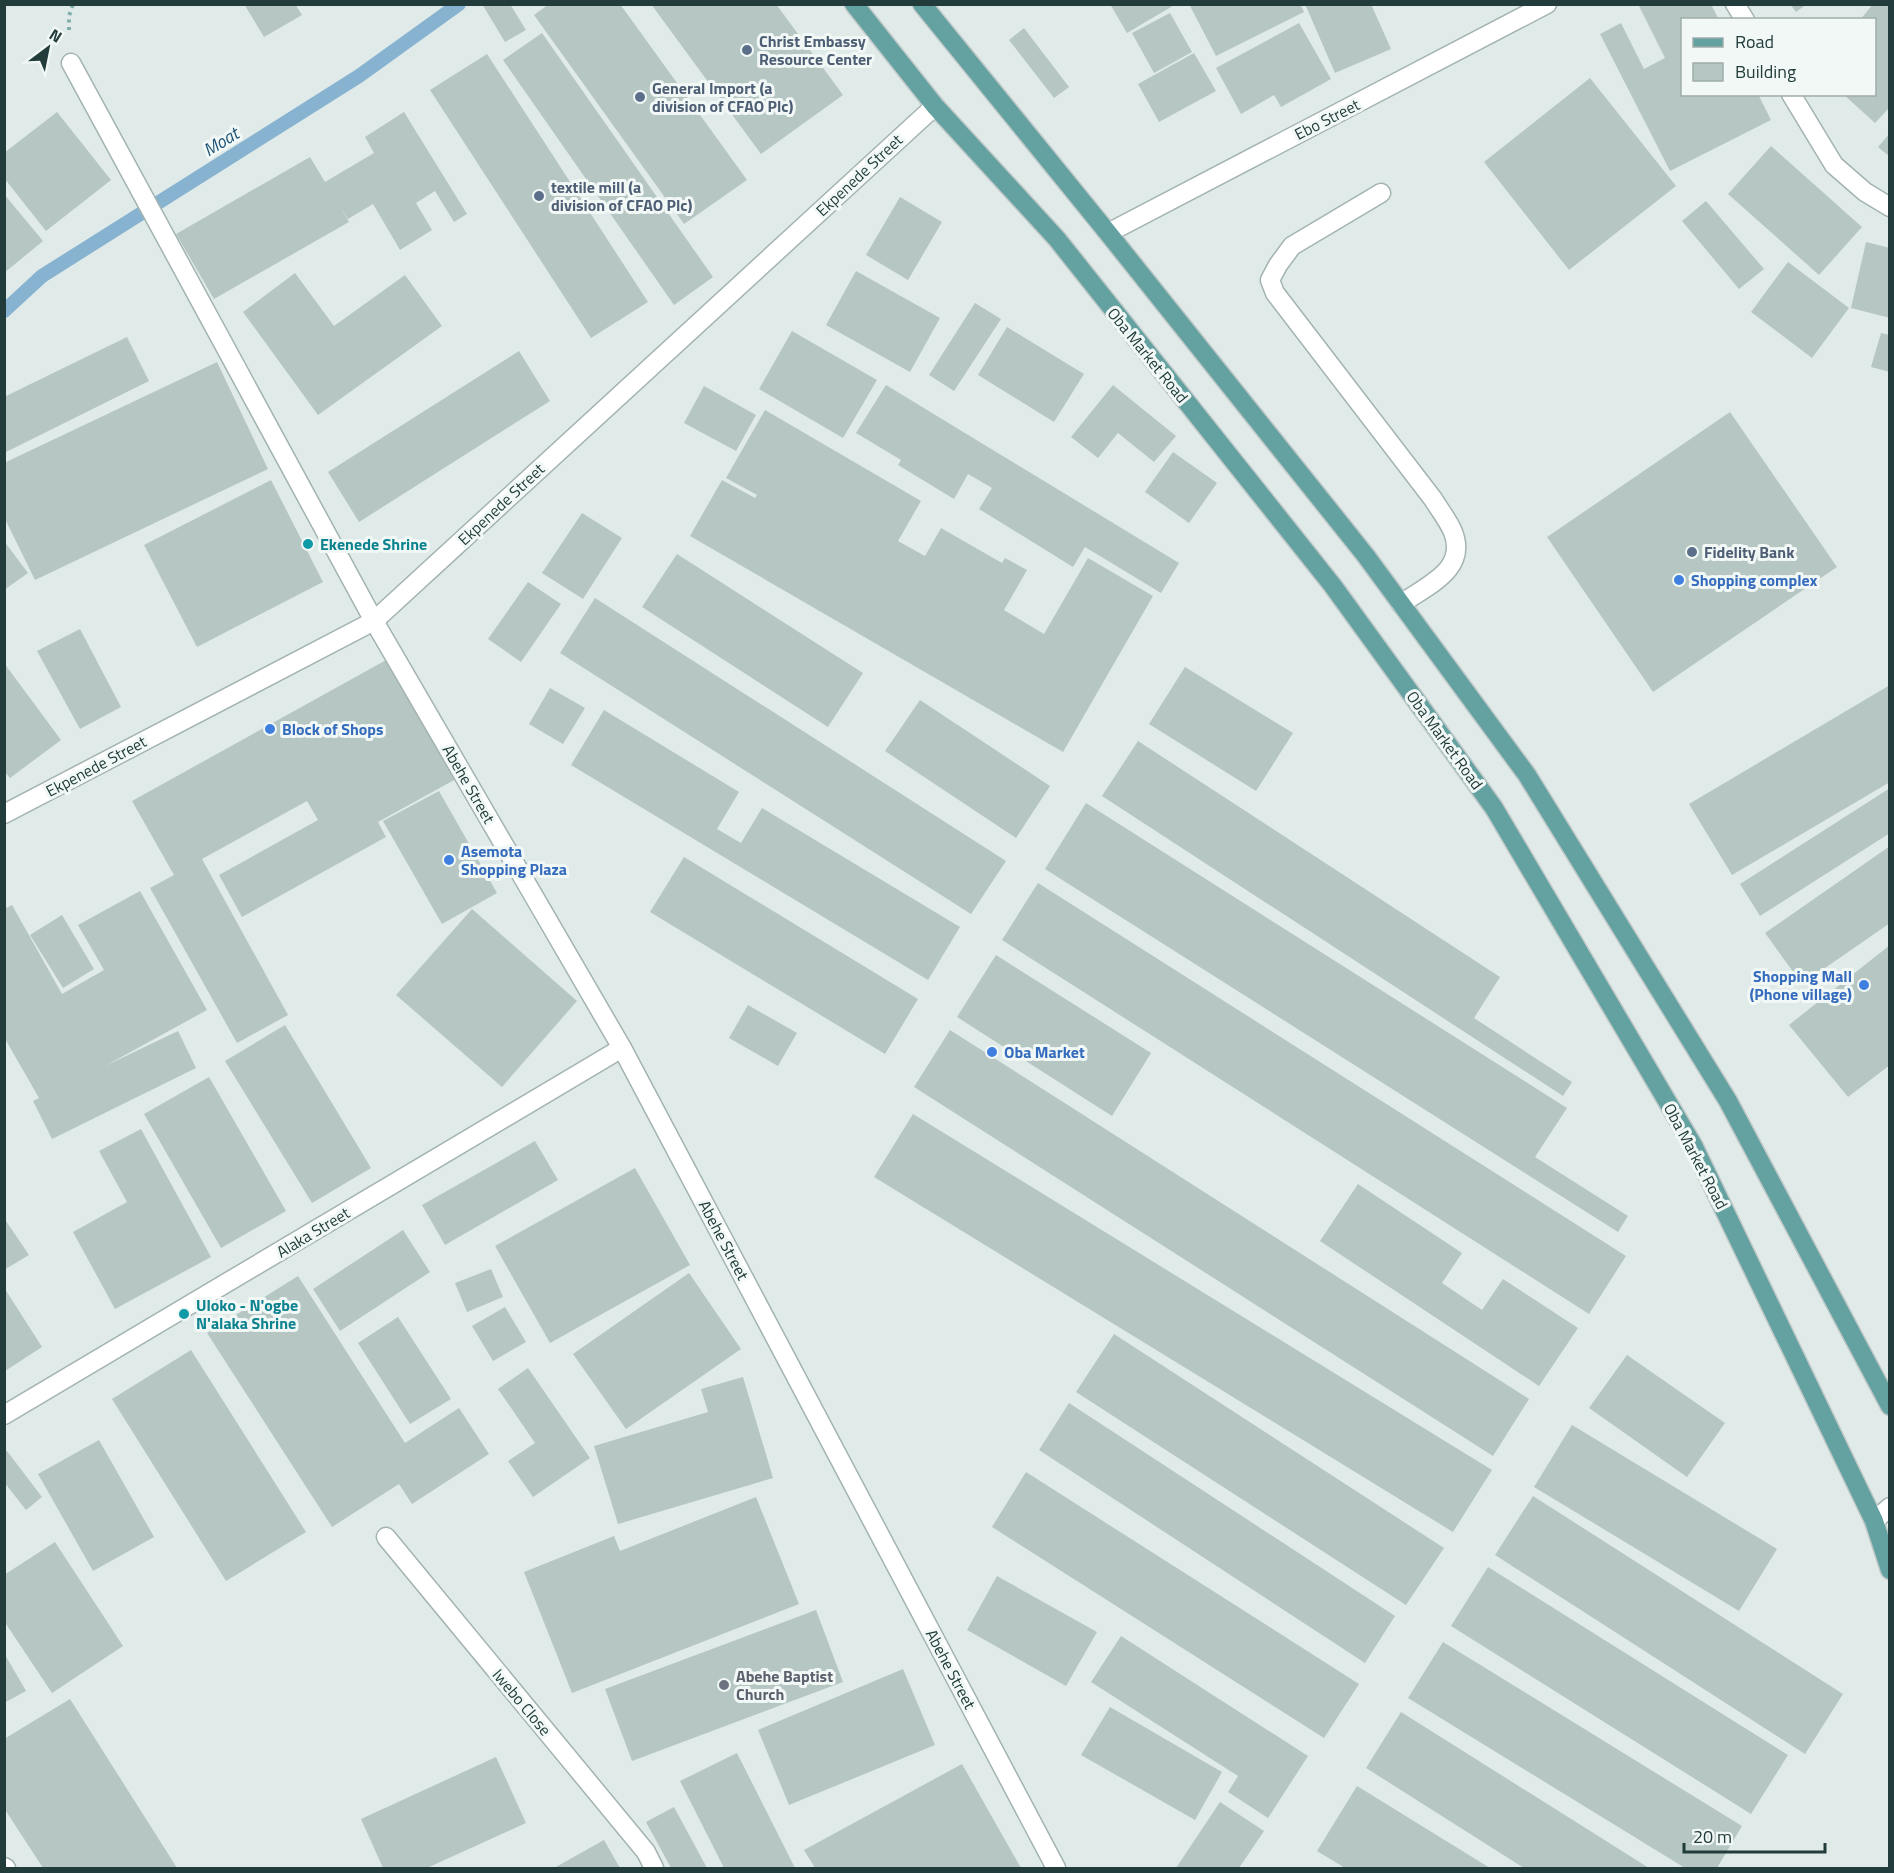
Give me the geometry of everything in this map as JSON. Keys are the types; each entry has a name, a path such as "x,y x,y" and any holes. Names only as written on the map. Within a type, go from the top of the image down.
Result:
{"main road":[{"name":"Oba Market Road","path":"855,4 935,106 1057,239 1334,586 1494,808 1693,1145 1874,1521 1890,1570"},
{"path":"922,4 1366,556 1527,775 1728,1101 1890,1406"}],"street":[{"name":"Ebo Street","path":"1108,233 1547,4"},
{"path":"1735,4 1743,18"},
{"name":"Abehe Street","path":"71,63 374,621 622,1048 1056,1869"},
{"path":"1792,96 1834,165 1865,192 1890,207"},
{"name":"Ekpenede Street","path":"4,814 374,621 935,106"},
{"path":"1381,193 1292,246 1270,280 1275,293 1433,499 1452,531 1457,553 1450,569 1401,604"},
{"name":"Alaka Street","path":"4,1415 622,1048"},
{"path":"1874,1521 1890,1507"},
{"name":"Iwebo Close","path":"386,1537 646,1852 654,1869"}],"building":[{"path":"244,4 295,4 302,15 264,37"},
{"path":"482,4 510,4 526,30 505,42"},
{"name":"General Import (a division of CFAO Plc)","path":"549,4 620,4 747,180 684,224 534,15"},
{"name":"Christ Embassy Resource Center","path":"651,4 776,4 843,95 761,154"},
{"path":"1110,4 1176,4 1127,33"},
{"path":"1189,4 1300,4 1304,12 1216,56"},
{"path":"1305,4 1340,4 1341,6 1371,4 1391,49 1335,73"},
{"path":"1638,4 1711,4 1718,18 1681,18 1681,96 1759,96 1771,120 1670,171 1600,34 1621,23 1644,69 1665,58"},
{"path":"1790,4 1807,4 1796,12"},
{"path":"1873,4 1890,4 1890,107 1875,123 1845,96 1876,96 1876,18 1862,18"},
{"path":"1170,13 1192,52 1154,73 1132,33"},
{"path":"1299,23 1331,79 1281,107 1274,95 1241,114 1216,68"},
{"path":"1024,28 1069,87 1054,98 1009,40"},
{"path":"542,33 713,277 674,305 503,60"},
{"path":"1194,53 1216,91 1159,122 1138,84"},
{"name":"textile mill (a division of CFAO Plc)","path":"487,54 648,302 591,338 430,90"},
{"path":"1590,78 1676,186 1569,270 1484,162"},
{"path":"57,112 111,180 46,231 4,178 4,153"},
{"path":"404,112 467,214 454,222 435,191 416,203 432,230 400,250 373,204 348,219 340,206 349,222 214,299 176,234 310,157 325,182 374,153 365,137"},
{"path":"1890,133 1890,157 1878,147"},
{"path":"1771,146 1862,227 1819,275 1728,194"},
{"path":"4,194 43,241 4,273"},
{"path":"900,197 942,222 908,280 866,255"},
{"path":"1706,201 1764,269 1739,289 1682,221"},
{"path":"1866,242 1890,248 1890,318 1851,308"},
{"path":"1788,262 1849,308 1812,358 1751,312"},
{"path":"856,271 940,318 910,372 826,325"},
{"path":"295,273 334,326 405,275 442,326 318,415 243,312"},
{"path":"975,303 1001,319 954,391 929,375"},
{"path":"1007,327 1084,374 1054,422 978,375"},
{"path":"792,331 877,380 843,438 759,389"},
{"path":"1881,333 1890,335 1890,372 1871,367"},
{"path":"127,337 149,381 4,453 4,397"},
{"path":"519,351 550,401 359,522 328,472"},
{"path":"217,362 268,469 35,580 4,517 4,463"},
{"path":"886,385 1179,563 1161,593 1085,547 1073,567 979,509 992,488 968,474 954,499 898,465 901,460 856,433"},
{"path":"1113,385 1176,436 1154,462 1118,433 1098,458 1071,437"},
{"path":"704,386 756,415 736,451 684,423"},
{"path":"765,410 921,501 898,541 925,556 941,528 1002,563 1005,558 1027,570 1004,610 1044,634 1088,558 1153,596 1063,752 690,536 722,480 755,498 757,495 726,478"},
{"name":"Fidelity Bank","path":"1730,412 1837,567 1653,692 1547,537"},
{"path":"1173,452 1217,483 1189,523 1145,492"},
{"path":"271,480 323,582 197,647 144,545"},
{"path":"582,513 622,538 583,599 542,573"},
{"path":"4,541 28,573 4,590"},
{"path":"677,554 863,673 828,727 642,607"},
{"path":"528,582 561,604 521,662 488,639"},
{"path":"595,598 1006,861 971,914 560,653"},
{"path":"80,629 121,707 80,729 37,651"},
{"path":"388,659 456,779 378,822 386,837 242,917 219,875 318,820 307,801 202,859 288,1015 237,1043 150,888 174,875 132,801"},
{"path":"4,663 61,740 10,778 4,771"},
{"path":"1185,667 1293,733 1256,791 1149,724"},
{"path":"1890,685 1890,782 1732,875 1689,804"},
{"path":"550,688 585,708 563,744 529,724"},
{"path":"920,700 1050,786 1016,838 885,751"},
{"path":"604,710 739,792 717,829 741,843 762,808 960,927 928,980 571,765"},
{"path":"1138,741 1500,977 1474,1018 1572,1082 1563,1096 1102,796"},
{"path":"1890,788 1890,833 1760,916 1740,884"},
{"path":"439,791 497,893 442,924 383,821"},
{"path":"1086,803 1567,1108 1535,1157 1628,1216 1618,1232 1045,869"},
{"path":"1890,846 1890,923 1802,984 1765,933"},
{"path":"684,857 918,999 885,1054 650,912"},
{"path":"1038,883 1626,1256 1589,1314 1002,940"},
{"path":"140,891 207,1010 105,1066 178,1031 196,1068 52,1139 33,1101 39,1098 4,1037 4,909 12,905 62,994 104,970 78,925"},
{"path":"472,909 577,1001 502,1087 396,995"},
{"path":"62,915 94,969 63,988 30,935"},
{"name":"Shopping Mall (Phone village)","path":"1890,945 1890,1065 1848,1097 1789,1025"},
{"path":"996,955 1151,1053 1112,1116 957,1017"},
{"path":"748,1005 797,1033 778,1066 729,1038"},
{"path":"285,1025 371,1168 312,1203 225,1061"},
{"path":"950,1030 1529,1399 1493,1456 914,1087"},
{"path":"209,1077 286,1211 221,1248 144,1114"},
{"path":"913,1114 1492,1470 1453,1532 874,1177"},
{"path":"141,1129 211,1257 115,1309 73,1232 127,1202 99,1151"},
{"path":"535,1141 558,1180 445,1245 422,1205"},
{"path":"635,1168 690,1265 550,1343 495,1246"},
{"path":"1358,1184 1462,1253 1442,1283 1482,1310 1503,1279 1578,1328 1539,1386 1320,1241"},
{"path":"4,1218 29,1255 4,1270"},
{"path":"403,1230 430,1272 340,1331 313,1289"},
{"path":"491,1269 503,1297 467,1312 455,1283"},
{"path":"689,1273 741,1349 626,1429 573,1354"},
{"path":"298,1276 405,1443 459,1408 489,1454 412,1504 399,1484 332,1527 207,1333"},
{"path":"5,1289 42,1347 5,1371"},
{"path":"505,1307 526,1342 493,1361 472,1326"},
{"path":"398,1317 451,1399 410,1424 358,1343"},
{"path":"1114,1334 1444,1548 1406,1605 1076,1392"},
{"path":"191,1350 306,1532 226,1581 112,1399"},
{"path":"1627,1355 1725,1423 1687,1477 1589,1408"},
{"path":"528,1368 590,1458 533,1497 508,1461 535,1443 498,1389"},
{"path":"743,1377 773,1478 618,1524 594,1446 708,1412 701,1389"},
{"path":"1069,1403 1395,1616 1365,1663 1039,1450"},
{"path":"1572,1425 1777,1549 1739,1611 1534,1487"},
{"path":"99,1440 154,1537 93,1571 38,1474"},
{"path":"7,1451 42,1497 26,1510 4,1482 4,1453"},
{"path":"1026,1472 1359,1684 1324,1738 992,1527"},
{"path":"1533,1496 1843,1694 1805,1754 1495,1555"},
{"path":"756,1497 799,1604 572,1693 524,1572 614,1536 620,1551"},
{"path":"55,1542 123,1646 52,1693 4,1621 4,1575"},
{"path":"1488,1567 1788,1755 1751,1814 1451,1626"},
{"path":"997,1576 1097,1632 1066,1686 967,1630"},
{"name":"Abehe Baptist Church","path":"816,1610 843,1682 632,1761 605,1689"},
{"path":"1121,1636 1308,1756 1268,1818 1228,1792 1238,1776 1091,1682"},
{"path":"1443,1642 1742,1826 1717,1868 1685,1868 1408,1698"},
{"path":"4,1653 26,1691 4,1703"},
{"path":"903,1669 935,1745 789,1805 758,1730"},
{"path":"70,1699 177,1868 43,1868 4,1808 4,1739"},
{"path":"1110,1707 1222,1772 1195,1820 1081,1755"},
{"path":"1401,1712 1649,1868 1524,1868 1366,1768"},
{"path":"737,1753 795,1868 724,1868 680,1781"},
{"path":"496,1757 526,1823 427,1868 383,1868 361,1819"},
{"path":"962,1764 1021,1868 815,1868 804,1850"},
{"path":"1357,1786 1490,1868 1345,1868 1317,1851"},
{"path":"1220,1802 1264,1831 1239,1868 1176,1868"},
{"path":"674,1807 707,1868 671,1868 646,1822"},
{"path":"604,1840 620,1868 554,1868"}],"waterway":[{"name":"Moat","path":"4,311 42,276 359,76 459,4"}],"place":[{"name":"Christ Embassy Resource Center","path":"747,50"},
{"name":"General Import (a division of CFAO Plc)","path":"640,97"},
{"name":"textile mill (a division of CFAO Plc)","path":"539,196"},
{"name":"Ekenede Shrine","path":"308,544"},
{"name":"Fidelity Bank","path":"1692,552"},
{"name":"Shopping complex","path":"1679,580"},
{"name":"Block of Shops","path":"270,729"},
{"name":"Asemota Shopping Plaza","path":"449,860"},
{"name":"Shopping Mall (Phone village)","path":"1864,985"},
{"name":"Oba Market","path":"992,1052"},
{"name":"Uloko - N'ogbe N'alaka Shrine","path":"184,1314"},
{"name":"Abehe Baptist Church","path":"724,1685"}]}
